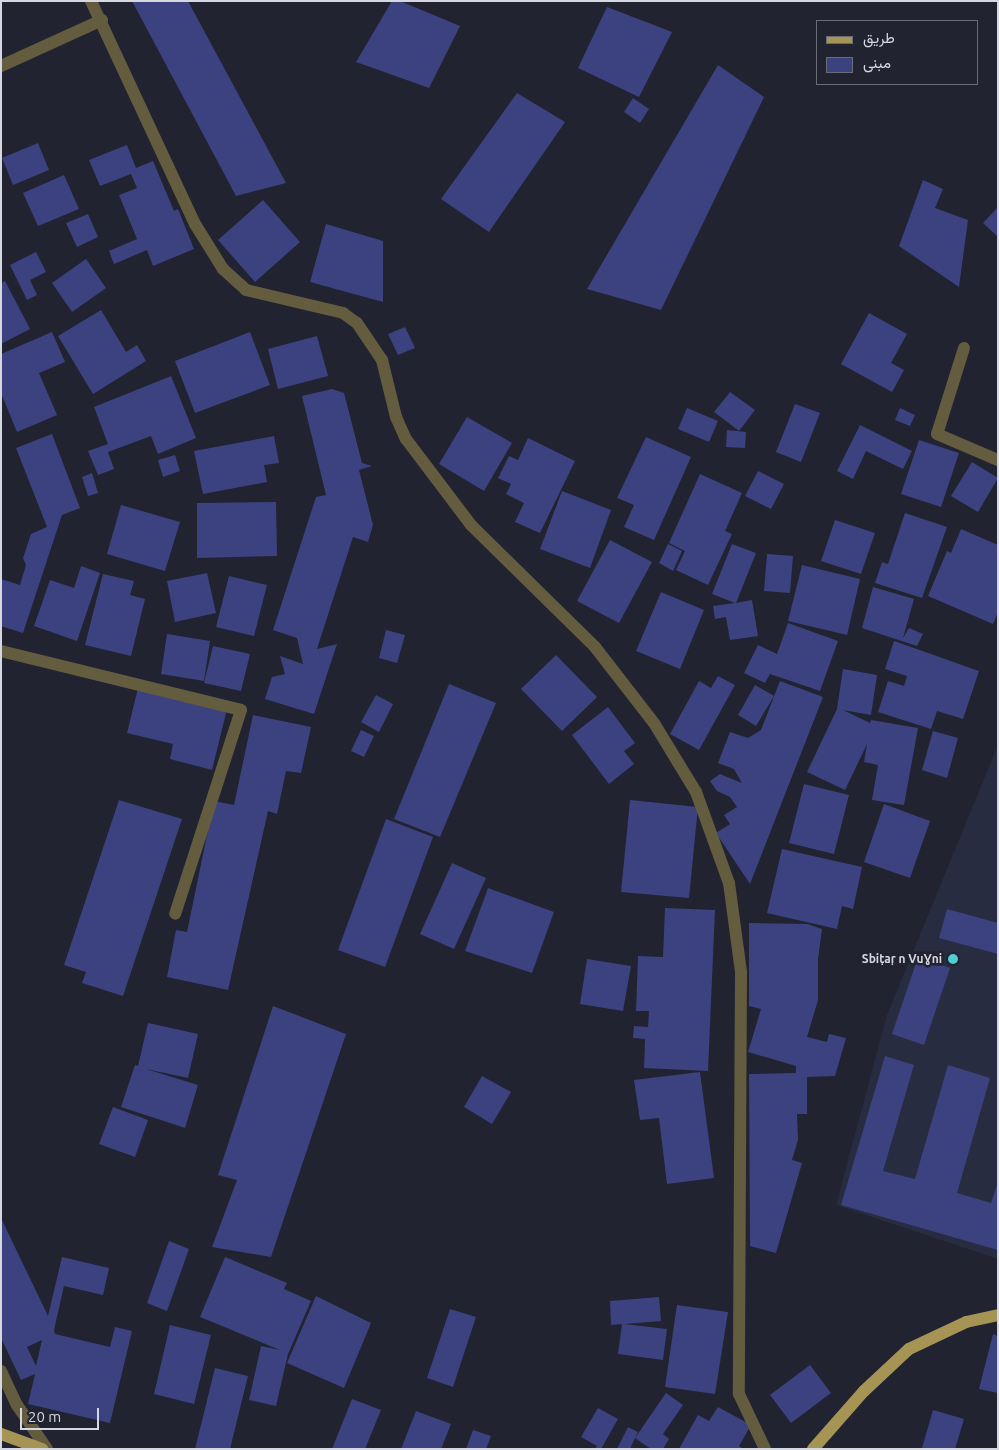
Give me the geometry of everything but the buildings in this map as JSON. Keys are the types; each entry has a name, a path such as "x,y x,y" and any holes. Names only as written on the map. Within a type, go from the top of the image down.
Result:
{"main road":[{"path":"813,1449 864,1390 909,1350 966,1322 998,1315"},
{"path":"1,1434 42,1449"}],"street":[{"path":"91,1 102,20 194,224 223,269 246,290 343,313 357,323 382,360 396,417 406,439 471,526 595,647 654,723 696,792 729,883 741,972 739,1394 765,1449"},
{"path":"1,66 102,20"},
{"path":"964,348 937,434 998,460"},
{"path":"1,651 241,710 175,914"},
{"path":"1,1371 17,1405 47,1449"}],"shaded area":[{"name":"Sbiṭaṛ n Vuɣni","path":"998,745 998,1259 836,1205 887,1015"}],"place":[{"name":"Sbiṭaṛ n Vuɣni","path":"953,959"}]}
